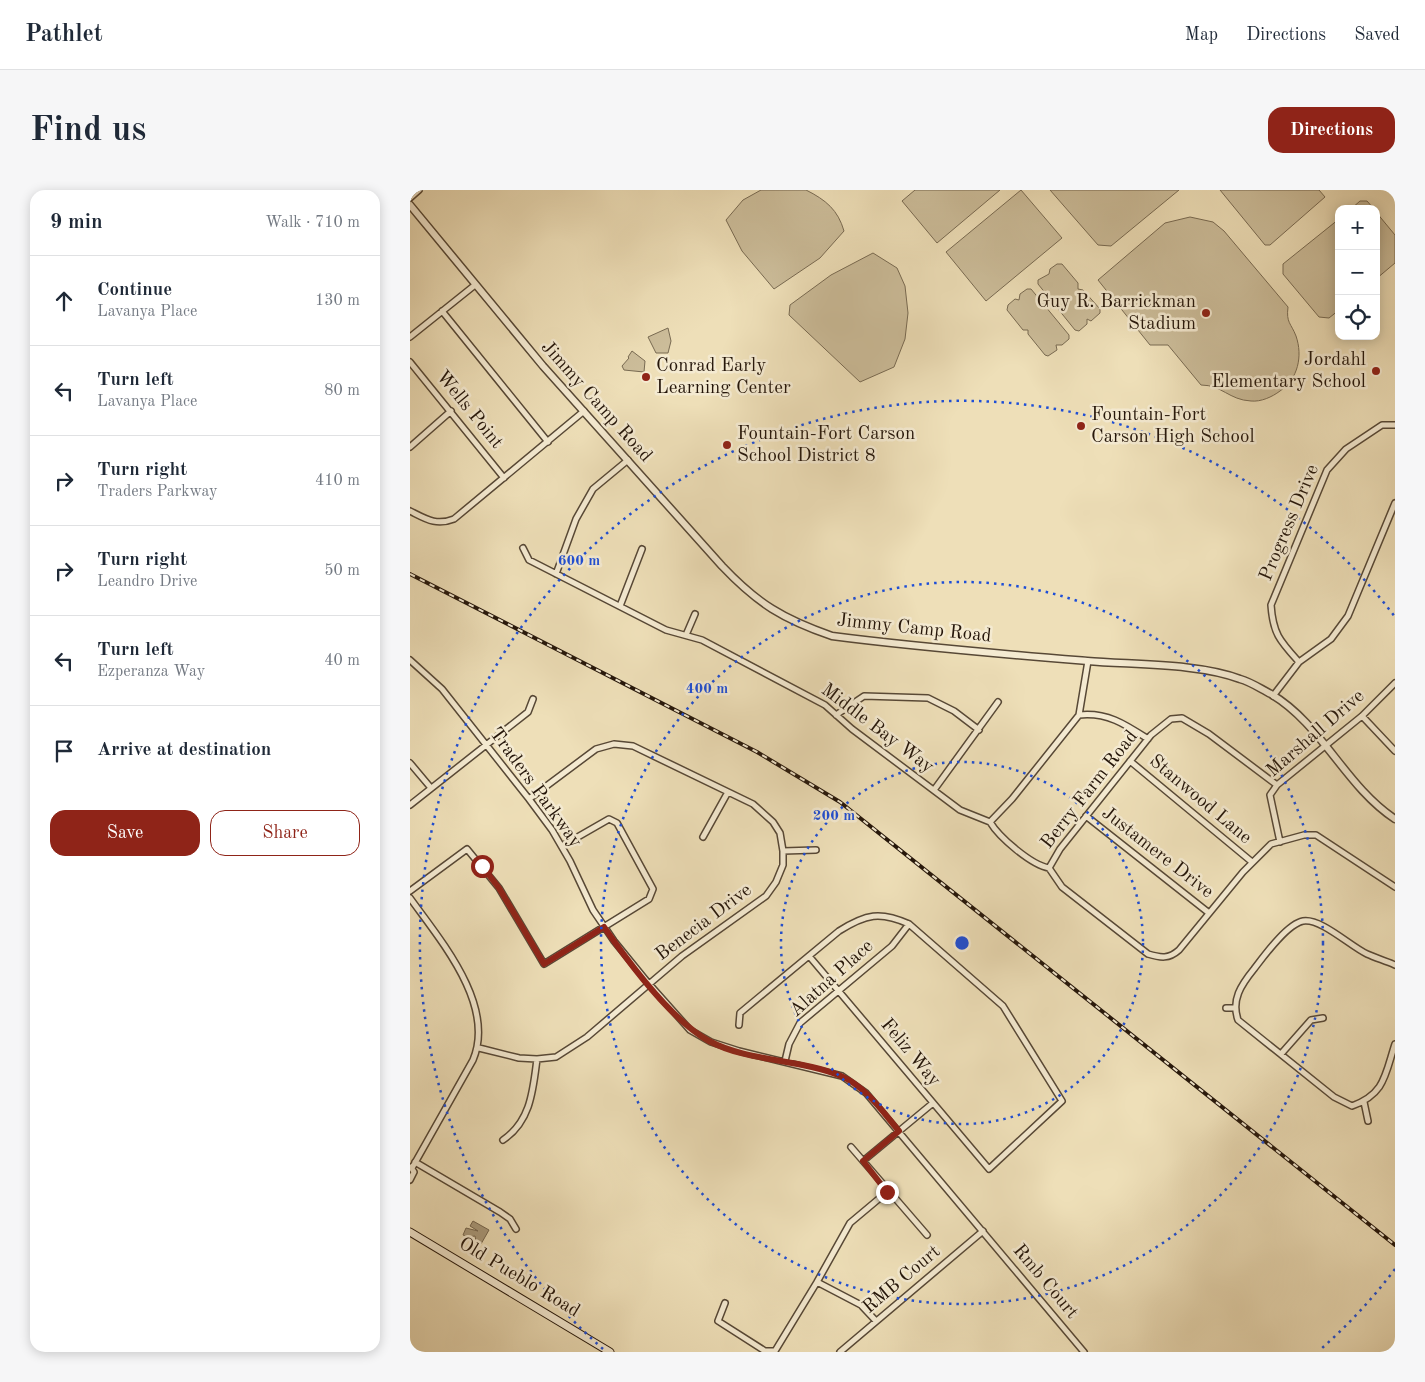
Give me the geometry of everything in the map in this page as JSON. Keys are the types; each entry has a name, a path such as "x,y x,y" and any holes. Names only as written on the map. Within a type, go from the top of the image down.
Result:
{"main road":[{"name":"Old Pueblo Road","path":"410,1232 610,1352"}],"street":[{"path":"410,198 419,190"},
{"name":"Jimmy Camp Road","path":"410,205 543,366 746,591 769,608 795,623 832,636 1088,661 1206,670 1240,679 1273,696 1300,717 1354,784 1381,810 1395,819"},
{"path":"410,337 475,285"},
{"path":"442,311 548,442"},
{"name":"Wells Point","path":"410,362 504,478"},
{"path":"410,447 451,411"},
{"path":"410,511 432,522 445,522 454,519 584,411"},
{"name":"Progress Drive","path":"1299,662 1283,644 1273,627 1272,605 1275,596 1327,470 1346,449 1382,424 1395,425"},
{"path":"556,574 576,519 593,489 628,460"},
{"path":"1273,696 1299,662 1331,639 1348,616 1395,503"},
{"name":"Middle Bay Way","path":"523,548 529,560 666,630 702,640 816,700 960,810 990,822"},
{"path":"620,606 642,549"},
{"path":"686,635 695,614"},
{"name":"Traders Parkway","path":"410,660 442,689 529,798 562,846 593,910 604,927 649,984 690,1030 711,1042 842,1076 866,1093 983,1231"},
{"path":"1049,868 1040,867 996,833 990,822 1012,799 1079,715 1088,661"},
{"name":"Marshall Drive","path":"1280,842 1270,795 1324,746 1362,716 1395,684"},
{"path":"836,715 864,696 928,698 954,711 979,730"},
{"path":"410,805 528,712 532,699"},
{"path":"934,790 998,702"},
{"path":"1079,715 1092,714 1118,720 1148,739"},
{"path":"1362,716 1395,752"},
{"name":"Berry Farm Road","path":"1278,786 1210,734 1182,718 1171,719 1163,723 1148,739 1060,849 1049,868 1062,887 1148,954 1159,958 1172,957 1180,950 1252,862 1271,844 1316,835 1395,887"},
{"name":"Benecia Drive","path":"479,1048 519,1058 556,1057 587,1037 689,951 766,896 776,882 783,865 780,833 773,822 753,804 633,746 614,744 596,749 529,798"},
{"name":"Stanwood Lane","path":"1130,761 1252,862"},
{"path":"410,763 431,788"},
{"path":"703,837 728,792"},
{"name":"Justamere Drive","path":"1086,816 1209,914"},
{"path":"410,891 467,849 499,888 544,964 649,899 653,889 651,881 617,823 609,819 562,846"},
{"path":"783,851 816,850"},
{"path":"410,898 457,967 479,1019 479,1048 412,1166 414,1172 410,1180"},
{"path":"739,1025 740,1013 809,956 857,920 875,915 894,918 909,924"},
{"path":"1395,965 1366,953 1321,925 1303,921 1290,927 1253,970 1237,995 1234,1008 1238,1020 1334,1097 1352,1106 1364,1102 1380,1088 1395,1044"},
{"name":"Feliz Way","path":"809,956 989,1169 1062,1101 1003,1006 909,924"},
{"name":"Alatna Place","path":"785,1061 789,1044 800,1023 892,946 909,924"},
{"path":"1226,1008 1234,1008"},
{"path":"1281,1054 1311,1020 1323,1018"},
{"path":"503,1140 513,1134 528,1108 537,1059"},
{"path":"1364,1102 1368,1121"},
{"path":"863,1161 933,1103"},
{"path":"851,1147 887,1192 927,1235"},
{"path":"412,1166 500,1212 510,1219 516,1229"},
{"path":"725,1303 718,1321 765,1351 775,1351 818,1282 850,1223 887,1192"},
{"name":"RMB Court","path":"840,1352 983,1231"},
{"name":"Rmb Court","path":"983,1231 1084,1352"},
{"path":"818,1282 861,1305 876,1321"}],"shaded area":[{"path":"761,190 806,190 820,198 835,211 844,231 820,258 774,289 742,251 726,220 743,200"},
{"path":"915,190 1000,190 937,243 902,201"},
{"path":"1021,190 1062,238 986,301 946,252"},
{"path":"1050,190 1179,190 1111,246 1098,245"},
{"path":"1220,190 1319,190 1325,197 1270,245 1265,245"},
{"path":"1360,201 1367,201 1370,205 1356,205"},
{"name":"Guy R. Barrickman Stadium","path":"1190,217 1213,222 1224,231 1288,307 1288,320 1296,336 1299,359 1295,374 1291,380 1286,386 1270,397 1259,401 1243,400 1215,387 1201,385 1168,345 1150,345 1098,280 1165,223"},
{"path":"1380,217 1395,235 1395,263 1380,276"},
{"path":"1335,222 1335,313 1329,318 1319,317 1283,274 1283,264"},
{"path":"873,253 897,268 905,286 908,313 905,339 894,367 860,382 789,315 790,305 831,275"},
{"path":"1057,264 1062,264 1078,283 1078,289 1083,290 1100,309 1100,313 1091,321 1087,319 1087,324 1079,331 1075,330 1038,284 1038,280 1049,274 1050,269"},
{"path":"1027,289 1031,289 1069,335 1069,339 1062,345 1056,345 1057,350 1048,356 1045,355 1028,334 1028,330 1023,330 1007,310 1008,305 1015,299 1019,300 1020,294"},
{"path":"668,328 671,341 668,353 656,353 648,337"},
{"path":"632,351 645,361 644,372 624,370 622,366"},
{"path":"473,1221 489,1230 481,1244 476,1241 475,1236 468,1237 463,1235 466,1228 478,1231 470,1226"}],"railway":[{"path":"410,574 757,752 840,802 1395,1245"}],"place":[{"name":"Guy R. Barrickman Stadium","path":"1206,313"},
{"name":"Jordahl Elementary School","path":"1376,371"},
{"name":"Conrad Early Learning Center","path":"646,377"},
{"name":"Fountain-Fort Carson High School","path":"1081,426"},
{"name":"Fountain-Fort Carson School District 8","path":"727,445"}],"route":[{"path":"482,866 499,888 538,957 544,964 604,927 649,984 690,1030 711,1042 739,1051 842,1076 866,1093 899,1131 863,1161 887,1192"}]}
